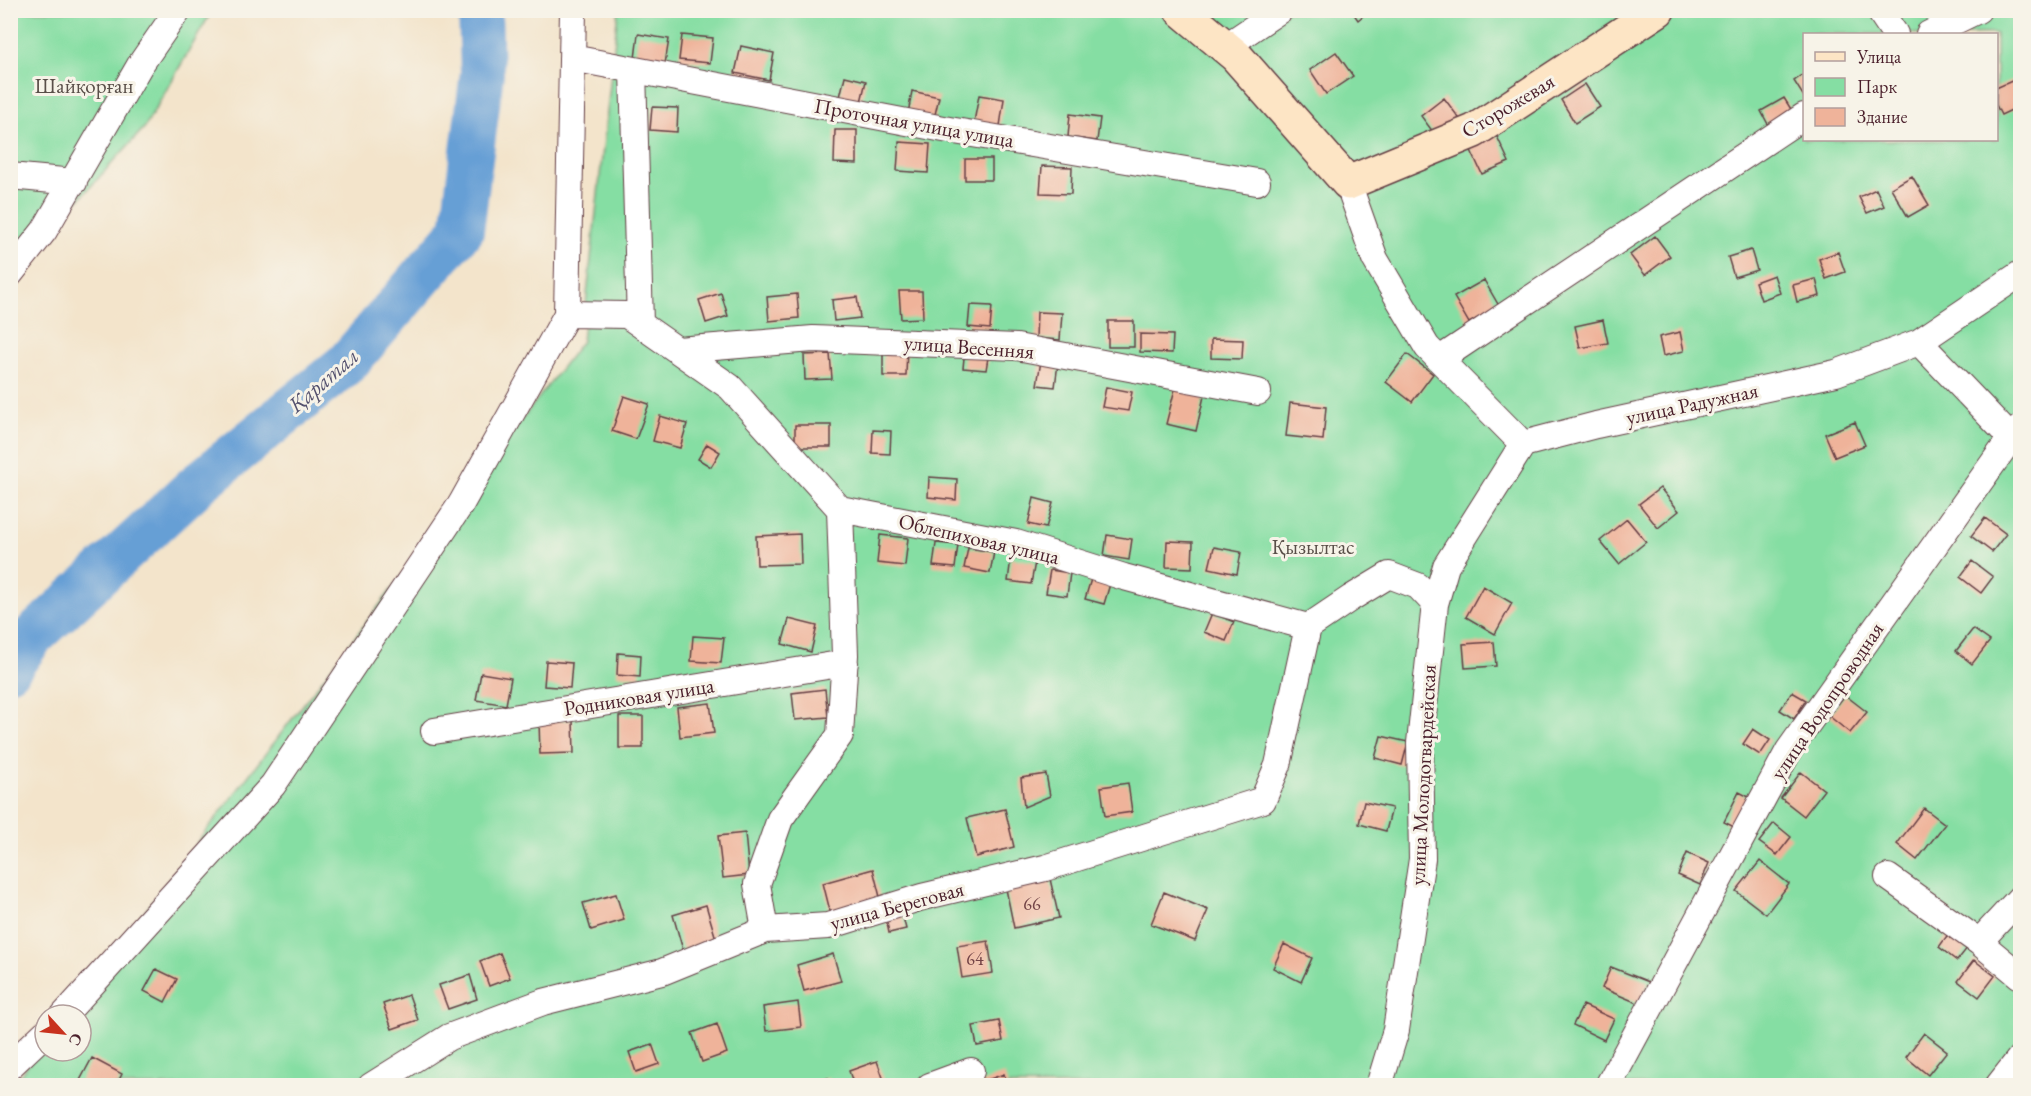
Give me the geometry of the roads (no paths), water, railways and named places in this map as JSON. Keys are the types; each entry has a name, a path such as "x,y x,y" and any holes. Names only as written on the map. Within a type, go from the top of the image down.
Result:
{"street":[{"path":"10,274 44,231 140,65 178,10"},
{"path":"75,1003 273,785 461,504 567,314 573,10"},
{"path":"1181,10 1236,56 1348,183 1375,259 1427,346 1523,444 1446,566 1435,604"},
{"path":"1225,46 1280,10"},
{"name":"Сторожевая","path":"1348,183 1474,131 1658,10"},
{"path":"1879,10 1894,33"},
{"path":"1931,33 1978,10"},
{"name":"Проточная улица улица","path":"572,58 949,130 1257,182"},
{"path":"633,70 640,324"},
{"path":"1440,359 1803,117"},
{"path":"10,176 74,182"},
{"name":"улица Радужная","path":"1523,444 1607,423 1836,373 1919,342 2020,274"},
{"path":"567,314 627,315 730,387 840,509 845,663 840,735 780,819 757,884 765,930"},
{"name":"улица Весенняя","path":"678,350 813,339 1017,347 1258,392"},
{"path":"1919,342 2016,433"},
{"name":"улица Водопроводная","path":"1608,1086 1789,750 2016,433"},
{"name":"Облепиховая улица","path":"840,509 1016,543 1124,577 1308,627"},
{"path":"1308,627 1389,575 1418,586 1435,604"},
{"name":"улица Молодогвардейская","path":"1379,1086 1396,1030 1422,859 1420,742 1435,604"},
{"name":"улица Береговая","path":"371,1086 449,1037 543,1002 662,972 765,930 828,926 922,897 1045,868 1263,800 1278,765 1308,627"},
{"name":"Родниковая улица","path":"434,731 845,663"},
{"path":"1887,877 1980,942 2020,976"},
{"path":"1980,942 2020,898"},
{"path":"10,1066 33,1044"},
{"path":"1998,1086 2020,1058"},
{"path":"930,1086 971,1071"}],"waterway":[{"name":"Қаратал","path":"10,668 32,637 198,484 347,363 462,230 482,73 480,10"}],"park label":[{"name":"Шайқорған","path":"84,86"},
{"name":"Қызылтас","path":"1313,547"}]}
